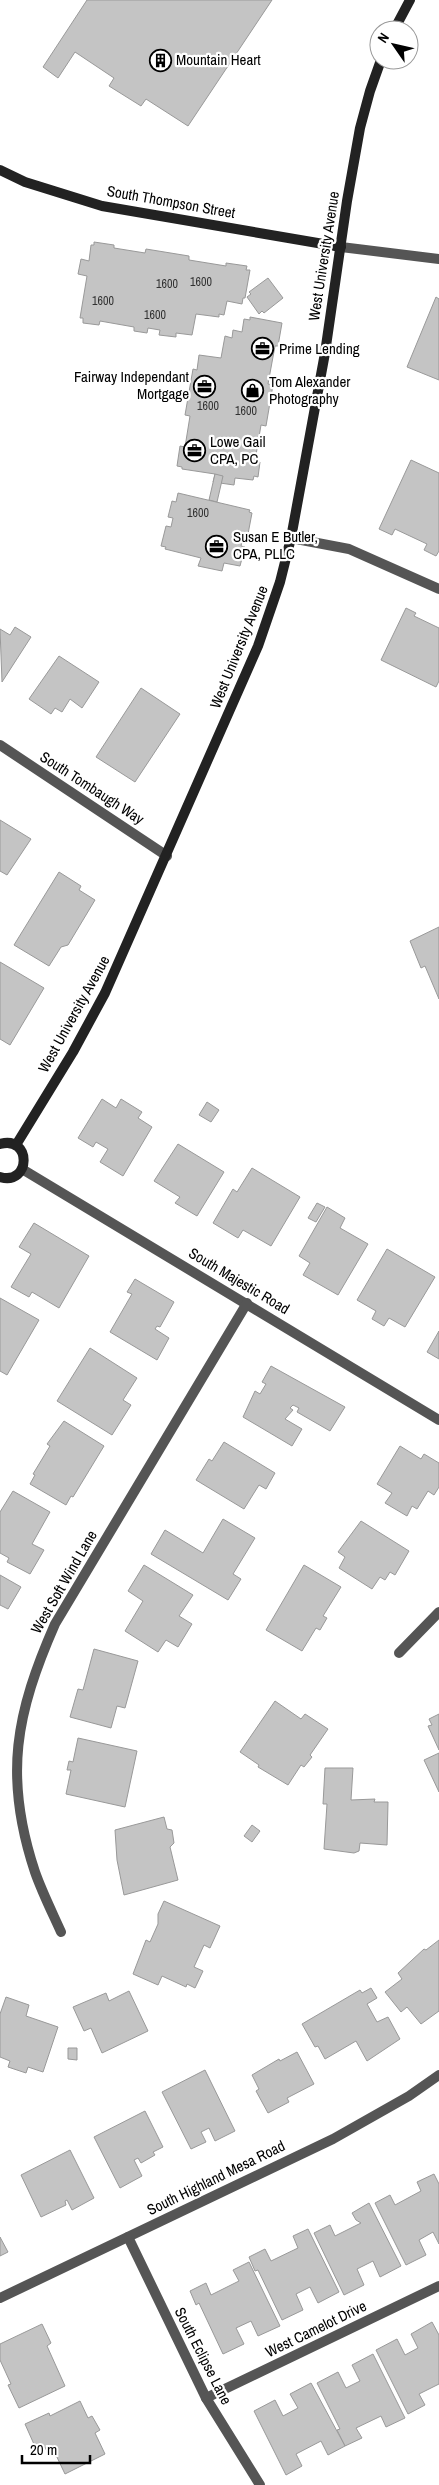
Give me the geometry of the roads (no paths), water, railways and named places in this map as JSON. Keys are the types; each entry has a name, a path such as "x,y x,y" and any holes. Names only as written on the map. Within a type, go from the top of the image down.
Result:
{"street":[{"path":"399,20 410,0"},
{"name":"West University Avenue","path":"16,1145 73,1052 105,993 258,646 280,582 291,538 325,353 360,128 378,70"},
{"name":"South Thompson Street","path":"0,170 25,182 102,206 341,247"},
{"path":"341,247 439,259"},
{"path":"291,538 349,549 439,589"},
{"name":"South Tombaugh Way","path":"0,745 167,856"},
{"path":"0,1144 6,1142 16,1145 24,1155 22,1169 12,1177 0,1177"},
{"name":"South Majestic Road","path":"22,1169 439,1420"},
{"name":"West Soft Wind Lane","path":"61,1932 35,1873 20,1816 15,1773 25,1702 35,1670 55,1624 247,1304"},
{"path":"399,1652 439,1612"},
{"name":"South Highland Mesa Road","path":"0,2298 333,2139 409,2096 439,2075"},
{"name":"South Eclipse Lane","path":"128,2237 206,2398 260,2485"},
{"name":"West Camelot Drive","path":"206,2398 439,2286"}],"place":[{"name":"Mountain Heart","path":"160,60"},
{"name":"Prime Lending","path":"263,349"},
{"name":"Fairway Independant Mortgage","path":"205,386"},
{"name":"Tom Alexander Photography","path":"253,391"},
{"name":"Lowe Gail CPA, PC","path":"194,451"},
{"name":"Susan E Butler, CPA, PLLC","path":"217,546"}]}
